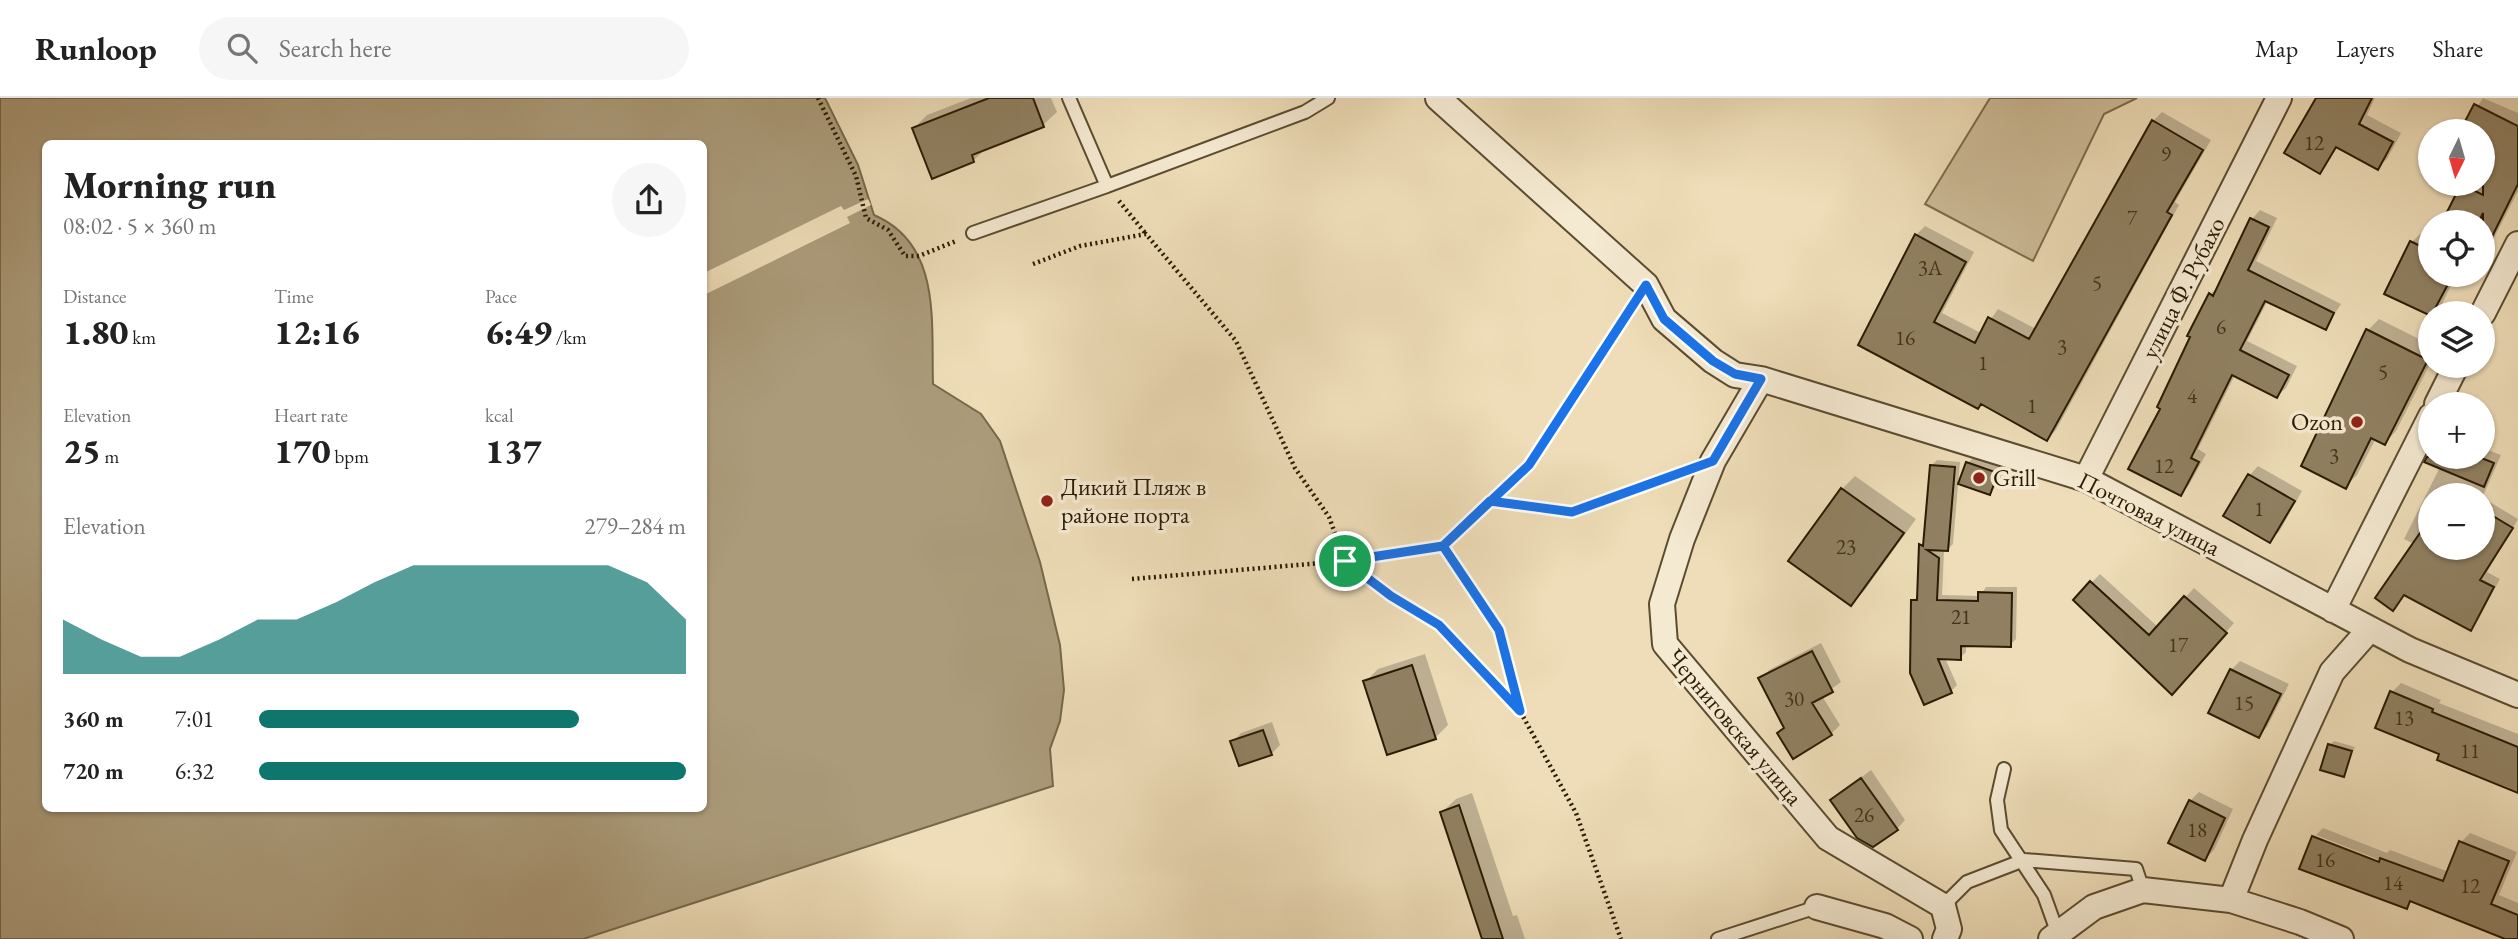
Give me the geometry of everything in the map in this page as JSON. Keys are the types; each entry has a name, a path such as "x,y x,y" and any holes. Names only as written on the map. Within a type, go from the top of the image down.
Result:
{"street":[{"path":"1438,98 1646,285"},
{"name":"улица Ф. Рубахо","path":"2086,479 2279,98"},
{"path":"2489,301 2518,244"},
{"name":"Почтовая улица","path":"1646,285 1664,319 1713,361 1735,374 1761,379 2086,479 2410,650 2518,692"},
{"name":"Черниговская улица","path":"1761,379 1713,461 1682,539 1662,604 1665,644 1828,838 1943,906"},
{"path":"2333,610 2418,442"},
{"path":"2231,900 2255,839 2332,672 2370,629"},
{"path":"2055,937 2094,907 2143,890 2231,900 2300,922 2341,939"},
{"path":"1943,906 1949,929 1945,939"},
{"path":"1817,907 1885,926 1910,939"}],"lane":[{"path":"1085,98 1070,101 1107,186"},
{"path":"973,233 1305,112 1328,98"},
{"path":"2004,769 1997,800 2001,830 2024,860 2044,895 2055,937"},
{"path":"1943,906 1967,882 2024,860 2136,869 2143,890"},
{"path":"1718,939 1817,907"}],"path":[{"path":"818,98 856,176 866,218 888,230 905,256 919,256 973,233"},
{"path":"1107,186 1236,341 1295,468 1329,517 1345,561 1391,596 1439,625 1520,711"},
{"path":"1033,264 1080,246 1146,234"},
{"path":"1132,579 1345,561 1443,546 1529,465 1646,285"},
{"path":"1490,501 1572,512 1713,461"},
{"path":"1443,546 1499,630 1520,711 1576,813 1621,939"}],"shaded area":[{"path":"0,98 825,98 858,165 874,215 896,228 912,245 922,265 931,311 933,384 981,414 1000,441 1040,562 1060,645 1064,690 1060,721 1050,749 1053,786 583,939 0,939"},
{"path":"1990,98 2137,98 2104,114 2033,261 1925,204"}],"pier":[{"path":"868,199 871,205 847,217 850,223 707,294 707,272 841,206 844,210"}],"building":[{"path":"989,98 1033,98 1044,127 972,155 974,162 932,179 912,128"},
{"path":"2316,98 2372,98 2359,124 2393,142 2378,170 2336,147 2320,174 2284,153"},
{"path":"2474,104 2518,126 2518,184 2495,231 2495,210 2448,210 2455,196 2496,196 2496,119 2466,119"},
{"path":"2152,120 2203,150 2167,212 2172,215 2047,441 1981,404 1978,409 1858,345 1915,234 1966,262 1934,322 1975,343 1988,317 2029,339"},
{"path":"2250,218 2269,227 2248,270 2334,313 2326,330 2265,301 2240,350 2289,375 2277,398 2232,375 2191,458 2199,462 2181,496 2128,469 2160,409 2157,407 2190,337 2187,336 2209,293 2213,296"},
{"path":"2410,241 2418,245 2418,287 2447,287 2439,301 2418,301 2418,310 2384,294"},
{"path":"2366,329 2418,355 2419,378 2385,445 2371,438 2346,489 2301,466"},
{"path":"1966,462 1998,473 1990,495 1958,484"},
{"path":"1930,465 1955,467 1948,551 1927,550 1939,558 1937,600 1978,601 1978,592 2012,593 2011,647 1961,646 1961,660 1938,659 1952,693 1924,705 1910,673 1911,600 1917,600 1919,544 1923,546"},
{"path":"2441,469 2492,469 2486,483 2474,483"},
{"path":"2248,474 2295,501 2270,543 2223,516"},
{"path":"1841,488 1904,533 1851,606 1788,561"},
{"path":"2495,517 2513,528 2495,556"},
{"path":"2418,536 2418,560 2493,560 2480,580 2494,587 2471,631 2404,595 2393,611 2375,598"},
{"path":"2090,581 2149,635 2184,596 2227,633 2172,695 2073,600"},
{"path":"1812,651 1833,692 1812,703 1832,735 1793,759 1777,733 1784,728 1758,678"},
{"path":"1412,665 1436,739 1387,755 1363,681"},
{"path":"2230,669 2281,694 2259,738 2208,713"},
{"path":"2390,691 2433,709 2432,712 2518,747 2518,793 2437,760 2439,754 2375,728"},
{"path":"1263,730 1272,755 1239,766 1230,741"},
{"path":"2328,744 2352,751 2344,777 2320,770"},
{"path":"1861,778 1898,830 1873,847 1857,838 1830,800"},
{"path":"2189,800 2225,818 2205,861 2168,843"},
{"path":"1459,805 1503,939 1482,939 1440,812"},
{"path":"2312,836 2379,862 2380,858 2443,881 2459,841 2509,861 2491,904 2518,915 2518,939 2505,939 2410,901 2407,909 2299,869"}],"place":[{"name":"Ozon","path":"2357,422"},
{"name":"Grill","path":"1979,478"},
{"name":"Дикий Пляж в районе порта","path":"1047,501"}],"route":[{"path":"1345,561 1391,596 1439,625 1520,711 1499,630 1443,546 1490,501 1572,512 1713,461 1761,379 1735,374 1713,361 1664,319 1646,285 1529,465 1443,546 1345,561"}]}
